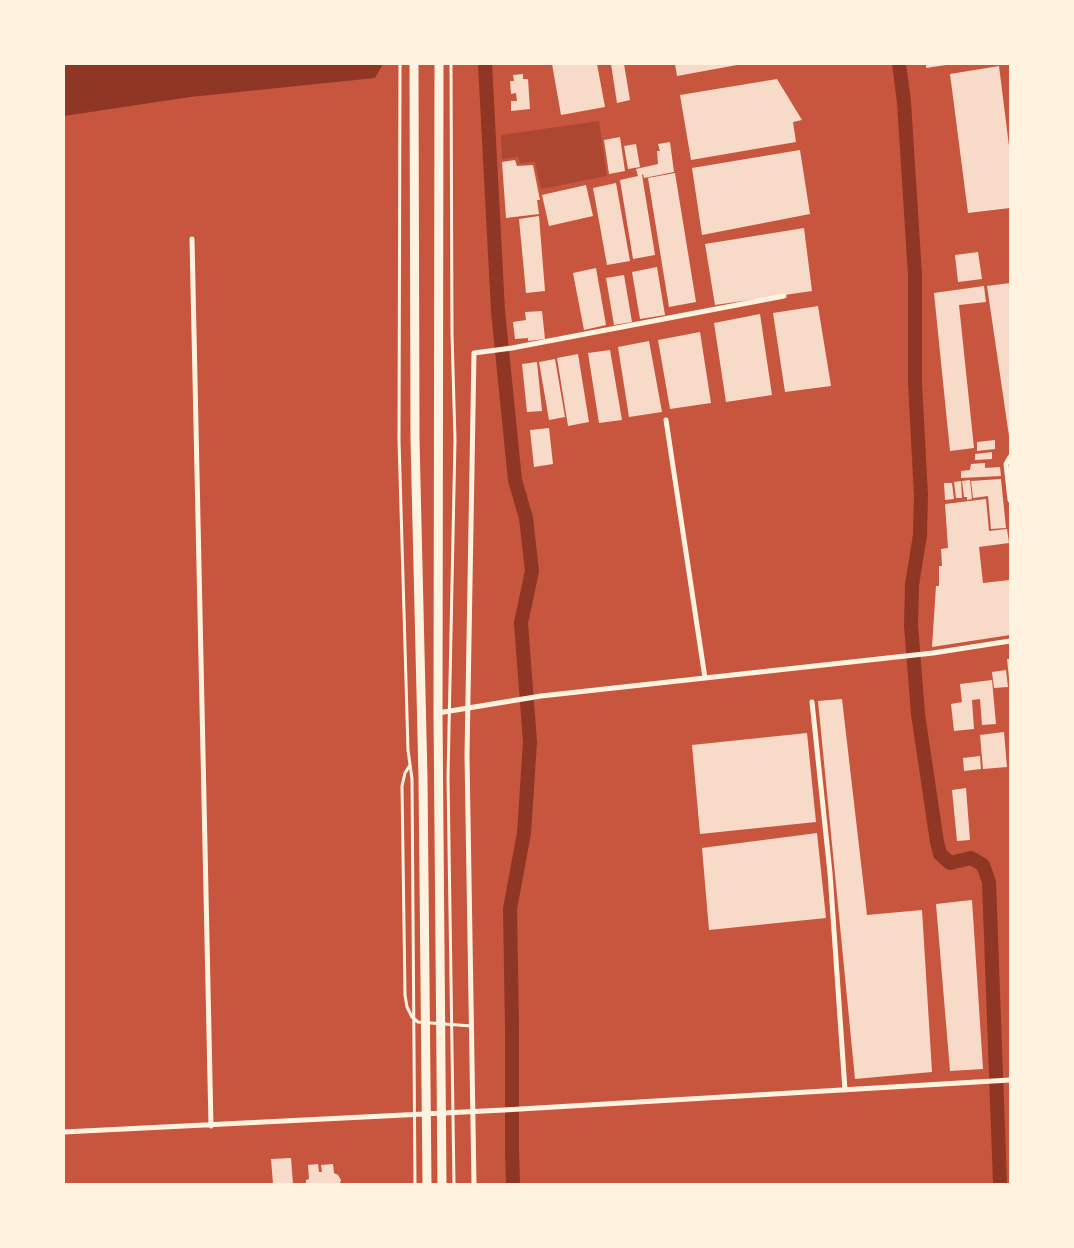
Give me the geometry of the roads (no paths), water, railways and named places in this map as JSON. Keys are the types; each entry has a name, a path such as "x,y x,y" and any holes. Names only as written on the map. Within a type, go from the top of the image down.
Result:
{"main road":[{"path":"414,64 415,439 423,778 427,1184"},
{"path":"438,64 438,776 442,1184"}],"street":[{"path":"192,239 211,1126"},
{"path":"474,1184 467,755 468,587 474,353 512,348 784,296"},
{"path":"666,420 705,678"},
{"path":"1010,457 1006,464 1010,500"},
{"path":"438,713 468,710 512,700 541,696 934,653 1010,641"},
{"path":"812,702 830,873 845,1090"},
{"path":"64,1132 472,1112 1010,1080"}],"lane":[{"path":"400,64 399,440 408,750 412,779 415,1184"},
{"path":"450,64 455,440 448,777 454,1184"},
{"path":"410,764 404,773 402,786 405,995 407,1007 412,1017 418,1022 471,1026"}],"waterway":[{"path":"485,64 498,311 515,480 526,518 532,571 521,623 530,742 524,833 510,909 513,1184"},
{"path":"899,64 904,102 915,275 915,383 921,496 920,535 912,585 911,625 918,714 940,854 950,863 971,858 983,865 989,882 1000,1184"}]}
